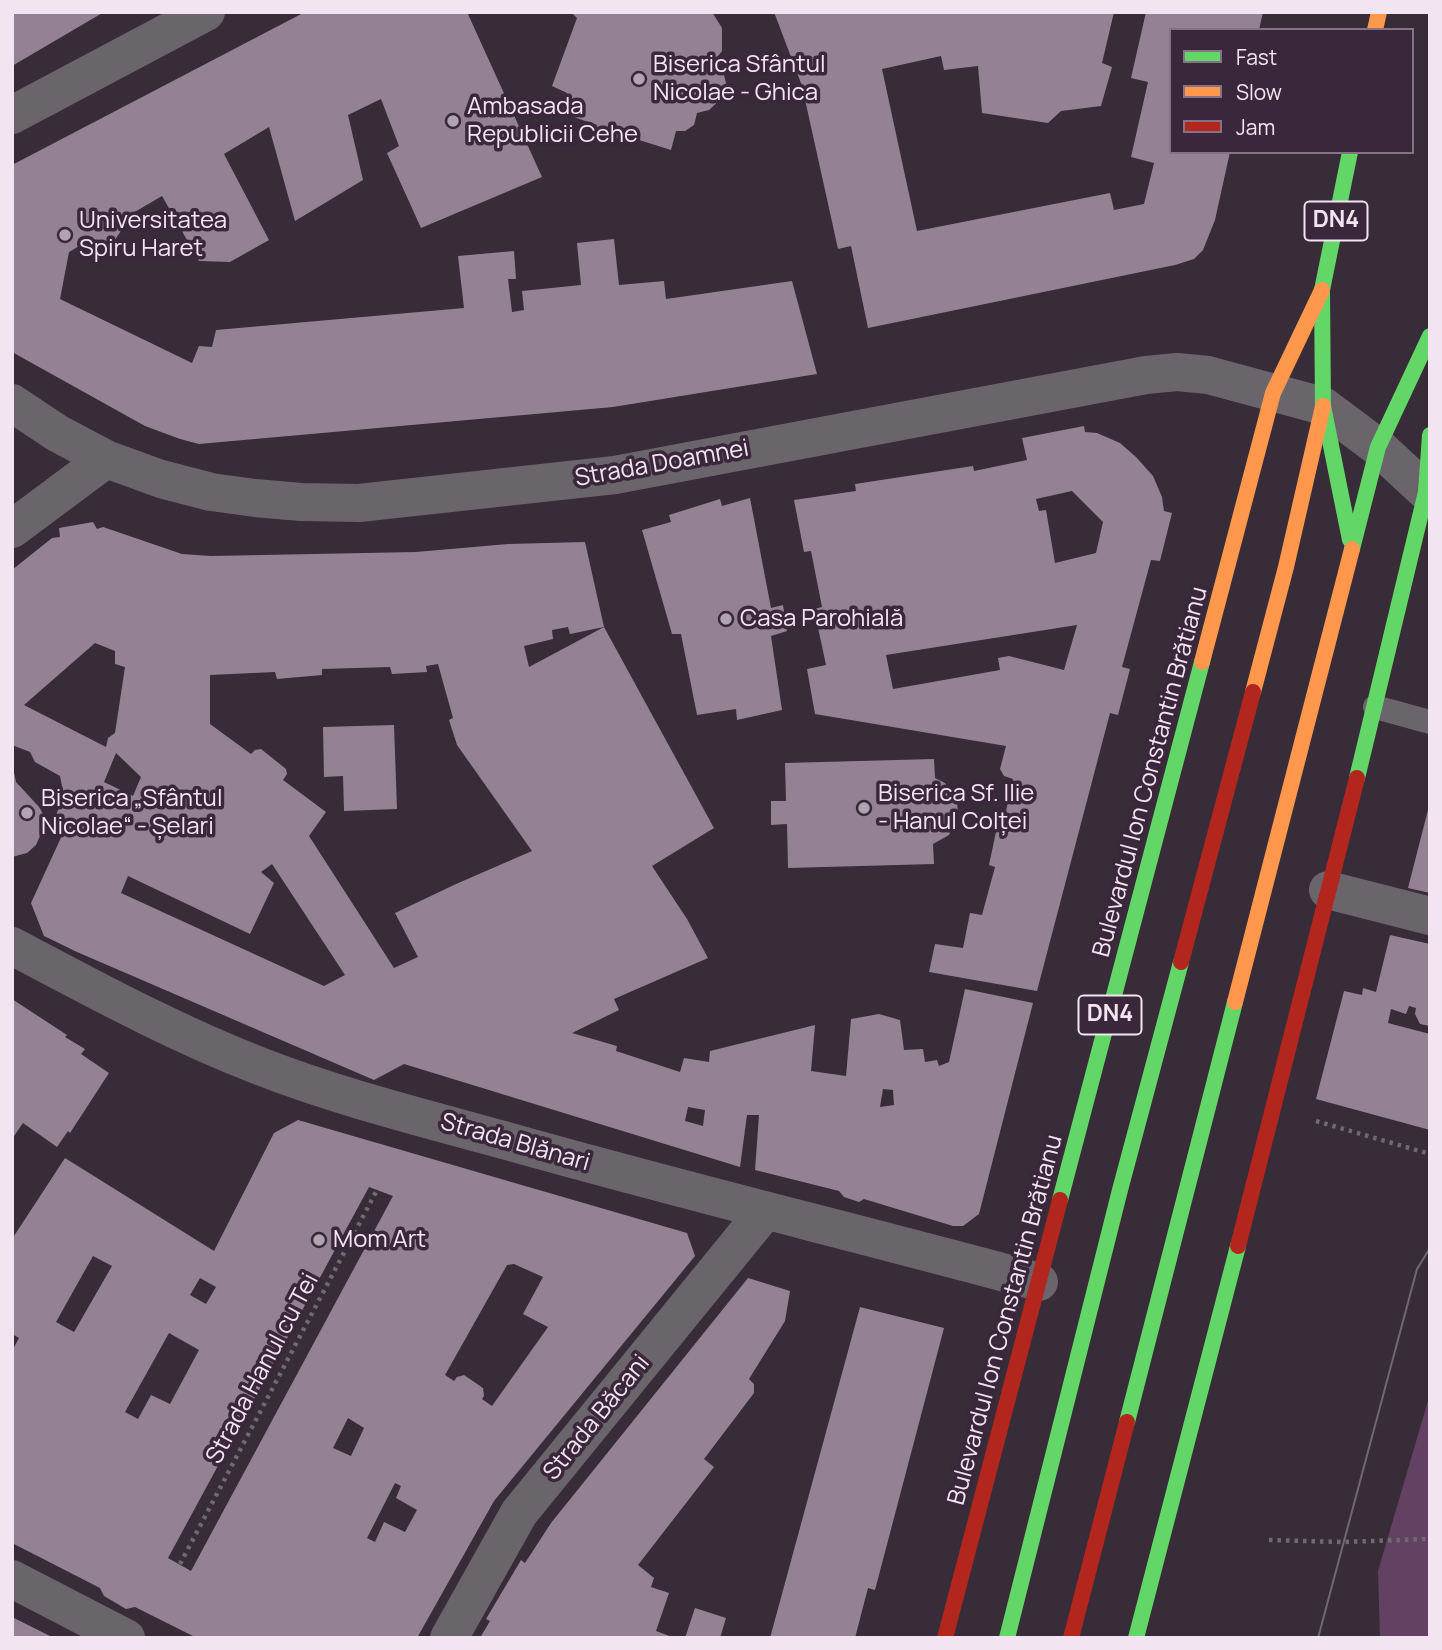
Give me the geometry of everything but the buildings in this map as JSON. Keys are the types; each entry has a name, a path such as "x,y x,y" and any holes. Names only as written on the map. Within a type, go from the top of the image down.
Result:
{"main road":[{"name":"Bulevardul Ion Constantin Brătianu","path":"1350,154 1322,290 1323,406 1352,551"},
{"name":"Bulevardul Ion Constantin Brătianu","path":"945,1638 1273,393 1322,290"},
{"name":"Bulevardul Ion Constantin Brătianu","path":"1071,1638 1378,447 1430,336"},
{"name":"Bulevardul Ion Constantin Brătianu","path":"1007,1638 1120,1190 1286,568 1323,406"},
{"path":"1136,1638 1428,493 1430,435"}],"street":[{"path":"12,115 206,12"},
{"name":"Strada Doamnei","path":"12,403 57,433 106,459 161,479 211,492 301,502 359,503 615,475 1146,375 1177,372 1208,375 1323,406"},
{"path":"1323,406 1378,447 1428,493"},
{"path":"12,529 106,459"},
{"path":"1328,890 1430,916"},
{"name":"Strada Blănari","path":"12,946 192,1038 268,1070 430,1120 1040,1282"},
{"name":"Strada Băcani","path":"449,1638 519,1513 765,1211"},
{"path":"12,1579 126,1638"}],"lane":[{"path":"1375,707 1430,722"}],"path":[{"path":"1312,1120 1430,1154"},
{"name":"Strada Hanul cu Tei","path":"180,1564 377,1190"},
{"path":"1430,1404 1430,1414"},
{"path":"1269,1540 1343,1542 1430,1539"}],"shaded area":[{"path":"1430,1394 1430,1638 1380,1638 1378,1571"}],"tram line":[{"path":"1318,1638 1417,1269 1430,1248"}],"traffic: fast":[{"path":"1350,154 1322,290 1323,406 1350,540"},
{"path":"1352,549 1378,447 1430,336"},
{"path":"1357,778 1426,492 1430,435"},
{"path":"1060,1200 1202,662"},
{"path":"1007,1638 1120,1190 1181,962"},
{"path":"1127,1422 1235,1002"},
{"path":"1136,1638 1238,1246"}],"traffic: slow":[{"path":"1375,28 1379,12"},
{"path":"1202,662 1273,393 1322,290"},
{"path":"1253,692 1286,567 1323,406"},
{"path":"1235,1002 1352,549"}],"traffic: jam":[{"path":"1181,962 1253,692"},
{"path":"1238,1246 1357,778"},
{"path":"945,1638 1060,1200"},
{"path":"1071,1638 1127,1422"}],"place":[{"name":"Biserica Sfântul Nicolae - Ghica","path":"639,79"},
{"name":"Ambasada Republicii Cehe","path":"453,121"},
{"name":"Universitatea Spiru Haret","path":"65,235"},
{"name":"Casa Parohială","path":"726,619"},
{"name":"Biserica Sf. Ilie - Hanul Colței","path":"864,808"},
{"name":"Biserica „Sfântul Nicolae“ - Șelari","path":"27,813"},
{"name":"Mom Art","path":"319,1240"}]}
